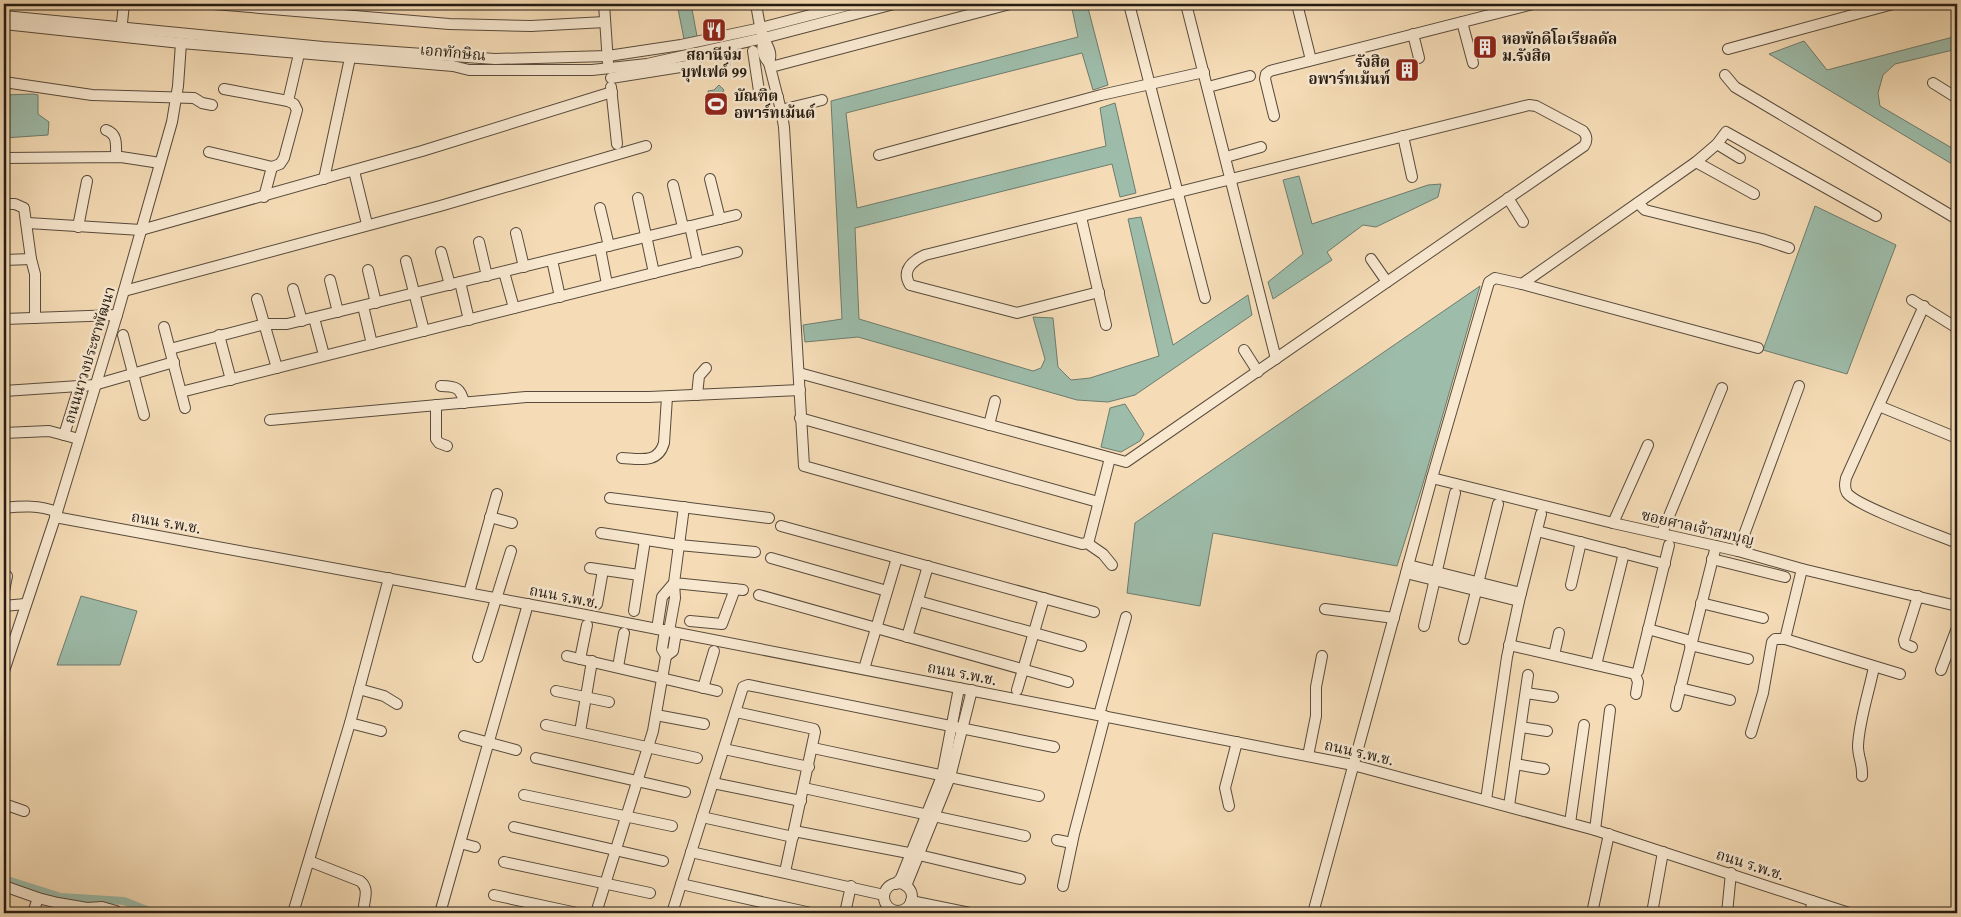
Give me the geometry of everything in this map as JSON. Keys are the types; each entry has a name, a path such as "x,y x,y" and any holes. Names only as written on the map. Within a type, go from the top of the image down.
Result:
{"street":[{"path":"121,31 124,4"},
{"path":"214,4 456,25 531,26 606,22"},
{"path":"604,4 617,144"},
{"path":"756,4 762,33 769,45 770,65 781,110 804,466 1072,541 1087,543 1103,554 1112,565"},
{"path":"762,33 854,4"},
{"path":"4,16 121,31 495,59 608,56 762,33 894,4"},
{"path":"770,65 1010,4"},
{"path":"1129,4 1205,298"},
{"path":"1186,4 1276,359"},
{"path":"1296,4 1311,60"},
{"path":"1274,116 1265,79 1270,71 1533,4"},
{"path":"1728,49 1893,4"},
{"path":"1462,22 1473,63"},
{"name":"เอกทักษิณ","path":"4,24 121,31 181,43 453,66 469,70 610,73 693,65 701,53 762,33"},
{"path":"1413,34 1419,58"},
{"name":"ถนนนาวงประชาพัฒนา","path":"4,671 56,514 117,315 172,122 177,97 181,43"},
{"path":"753,51 759,91 762,96 767,98 778,97"},
{"path":"288,101 300,54"},
{"path":"324,179 350,58"},
{"path":"880,156 1101,95 1204,72"},
{"path":"1725,75 1735,87 1957,219"},
{"path":"1208,87 1250,76"},
{"path":"4,82 92,95 194,98 202,103 212,105"},
{"path":"1933,83 1957,98"},
{"path":"209,152 272,167 280,164 284,158 296,110 294,104 288,101 224,89"},
{"path":"28,223 141,230 354,171 612,92"},
{"path":"781,110 822,100"},
{"path":"799,373 1126,462 1584,146 1587,139 1583,131 1533,105 925,255 909,266 907,280 910,285 1017,313 1098,292"},
{"path":"106,130 113,132 115,136 116,157"},
{"path":"1522,284 1696,162 1717,144 1726,132 1876,216"},
{"path":"1403,136 1412,177"},
{"path":"1717,144 1740,158"},
{"path":"124,292 367,224 440,206 646,146"},
{"path":"1226,157 1261,148"},
{"path":"4,158 116,157 160,163"},
{"path":"1696,162 1754,194"},
{"path":"264,197 272,167"},
{"path":"354,171 367,224"},
{"path":"710,179 720,219"},
{"path":"78,227 87,181"},
{"path":"673,186 698,262"},
{"path":"638,198 654,273"},
{"path":"1508,198 1523,222"},
{"path":"1638,203 1645,210 1762,239 1789,248"},
{"path":"4,204 22,205 24,208 35,274 35,318"},
{"path":"600,208 607,284"},
{"path":"170,349 265,324 278,325 302,321 686,226 736,216"},
{"path":"1081,218 1106,325"},
{"path":"516,234 524,267"},
{"path":"479,242 487,276"},
{"path":"441,252 469,320"},
{"path":"181,392 737,252"},
{"path":"4,260 31,259"},
{"path":"1371,259 1387,282"},
{"path":"552,260 560,297"},
{"path":"406,261 424,331"},
{"path":"368,270 376,303"},
{"path":"504,272 514,308"},
{"path":"1313,913 1432,478 1489,282 1495,278 1522,284 1758,348"},
{"path":"330,280 338,312"},
{"path":"292,289 302,321"},
{"path":"258,299 277,368"},
{"path":"1912,300 1957,328"},
{"path":"363,306 372,344"},
{"path":"1924,306 1846,478 1845,487 1848,495 1875,510 1957,543"},
{"path":"4,319 117,315"},
{"path":"314,318 324,356"},
{"path":"164,327 185,408"},
{"path":"123,335 144,415"},
{"path":"219,336 231,380"},
{"path":"1244,350 1258,372"},
{"path":"4,391 79,387 93,389 175,365"},
{"path":"696,395 699,376 706,368"},
{"path":"442,386 458,388 462,392 464,403"},
{"path":"1738,551 1799,386"},
{"path":"64,435 79,387"},
{"path":"1662,533 1722,388"},
{"path":"270,420 526,397 667,397 800,390"},
{"path":"622,458 651,459 657,457 662,451 667,397"},
{"path":"989,425 995,401"},
{"path":"436,406 436,439 439,444 447,446"},
{"path":"1879,406 1957,438"},
{"path":"800,418 1098,502"},
{"path":"4,433 49,432 79,439"},
{"path":"1613,523 1648,445"},
{"path":"1087,543 1110,458"},
{"name":"ซอยศาลเจ้าสมบุญ","path":"1432,478 1613,523 1738,551 1802,569 1957,606"},
{"path":"1424,626 1455,493"},
{"path":"468,593 497,494"},
{"path":"610,498 769,518"},
{"path":"1464,639 1498,504"},
{"name":"ถนน ร.พ.ช.","path":"4,508 36,506 56,514 1353,765 1570,822 1850,913"},
{"path":"596,913 617,850 656,715 666,656 662,649 667,631 662,597 674,583 684,507"},
{"path":"1486,800 1509,645 1541,514"},
{"path":"490,517 512,523"},
{"path":"781,526 1094,612"},
{"path":"1537,531 1665,564"},
{"path":"601,533 679,545 755,552"},
{"path":"634,612 645,540"},
{"path":"1571,585 1581,542"},
{"path":"1635,674 1638,671 1669,545"},
{"path":"1676,706 1716,546"},
{"path":"478,657 511,551"},
{"path":"1596,665 1624,553"},
{"path":"771,558 887,591"},
{"path":"864,669 897,558"},
{"path":"1712,559 1785,578"},
{"path":"907,637 928,566"},
{"path":"590,568 639,575"},
{"path":"1407,569 1520,597"},
{"path":"1785,639 1802,569"},
{"path":"597,604 603,570"},
{"path":"4,591 8,576"},
{"path":"293,913 350,723 389,578"},
{"path":"674,583 739,590 722,624 690,621"},
{"path":"760,595 1068,682"},
{"path":"1912,647 1905,644 1904,640 1918,596"},
{"path":"1017,690 1044,598"},
{"path":"918,601 1081,646"},
{"path":"1701,603 1763,618"},
{"path":"4,606 25,604"},
{"path":"440,913 528,604"},
{"path":"1325,609 1394,618"},
{"path":"1063,886 1126,618"},
{"path":"580,659 588,625"},
{"path":"1941,670 1957,628"},
{"path":"1648,629 1748,659"},
{"path":"618,667 624,633"},
{"path":"1554,655 1558,633"},
{"path":"1751,733 1763,693 1772,642 1775,639 1785,639 1900,674"},
{"path":"1509,645 1635,674"},
{"path":"704,688 714,651"},
{"path":"566,656 717,691"},
{"path":"1308,756 1316,716 1316,687 1322,656"},
{"path":"580,732 592,661"},
{"path":"1862,776 1863,766 1858,759 1858,743 1874,667"},
{"path":"1635,674 1638,682 1636,694"},
{"path":"1509,806 1528,675"},
{"path":"672,913 743,687 748,685 1054,748"},
{"path":"957,728 959,688"},
{"path":"1680,688 1730,700"},
{"path":"359,689 384,696 397,704"},
{"path":"906,886 915,855 946,777 957,728 972,690"},
{"path":"556,691 608,702"},
{"path":"1526,693 1553,697"},
{"path":"1595,830 1610,710"},
{"path":"736,712 814,729 816,738 785,872"},
{"path":"656,715 704,724"},
{"path":"350,723 381,731"},
{"path":"546,725 697,758"},
{"path":"1570,822 1584,725"},
{"path":"1521,727 1547,731"},
{"path":"464,736 516,750"},
{"path":"1229,806 1225,788 1237,742"},
{"path":"813,748 1039,796"},
{"path":"724,749 809,767"},
{"path":"536,758 685,792"},
{"path":"1515,764 1544,769"},
{"path":"713,783 801,801"},
{"path":"804,788 1025,836"},
{"path":"524,795 672,826"},
{"path":"4,804 24,811"},
{"path":"702,817 915,855 1020,879"},
{"path":"514,828 663,861"},
{"path":"1592,913 1609,834"},
{"path":"1057,840 1072,843"},
{"path":"460,843 475,847"},
{"path":"690,852 851,886 884,895"},
{"path":"1652,913 1663,852"},
{"path":"896,884 906,886 911,893 911,901 903,910 890,911 884,895 887,888 896,884 915,855"},
{"path":"309,861 360,881 365,885 364,906"},
{"path":"504,862 650,893"},
{"path":"1728,913 1730,873"},
{"path":"681,884 811,913"},
{"path":"4,886 38,898 87,908 102,907 116,911"},
{"path":"844,913 851,886"},
{"path":"494,895 577,913"},
{"path":"33,913 38,898"},
{"path":"911,901 970,913"},
{"path":"1811,913 1812,901"}],"shaded area":[{"path":"677,4 691,4 697,36 684,39"},
{"path":"1071,4 1087,4 1108,85 1093,90 1082,53 846,113 857,208 1106,146 1100,108 1115,103 1136,193 1120,197 1112,164 855,228 859,319 1033,371 1041,368 1045,359 1033,317 1053,318 1058,367 1071,380 1090,378 1159,356 1128,219 1141,217 1173,345 1248,295 1252,315 1135,395 1108,402 1077,400 858,337 805,342 803,325 842,319 831,101 1078,37"},
{"path":"1957,36 1957,49 1895,64 1883,75 1878,93 1880,106 1957,151 1957,167 1769,54 1804,41 1827,70"},
{"name":"บัณฑิต อพาร์ทเม้นต์","path":"719,85 724,90 721,95 724,114 712,115 708,91 714,90"},
{"path":"4,95 38,95 38,114 49,122 48,135 4,138"},
{"path":"1299,176 1312,224 1428,185 1441,184 1438,197 1376,227 1363,225 1327,252 1332,260 1273,299 1268,282 1303,254 1283,180"},
{"path":"1815,206 1896,245 1847,374 1763,350"},
{"path":"1480,286 1422,487 1397,566 1213,533 1200,606 1127,593 1135,523"},
{"path":"1125,404 1144,434 1140,441 1121,452 1101,447 1110,408"},
{"path":"81,596 137,611 120,665 57,665"}],"waterway":[{"path":"4,879 61,897 124,901 154,913"}],"place":[{"name":"สถานีจุ่ม บุฟเฟต์ 99","path":"714,30"},
{"name":"หอพักดิโอเรียลดัล ม.รังสิต","path":"1485,47"},
{"name":"รังสิต อพาร์ทเม้นท์","path":"1407,70"},
{"name":"บัณฑิต อพาร์ทเม้นต์","path":"716,104"}]}
